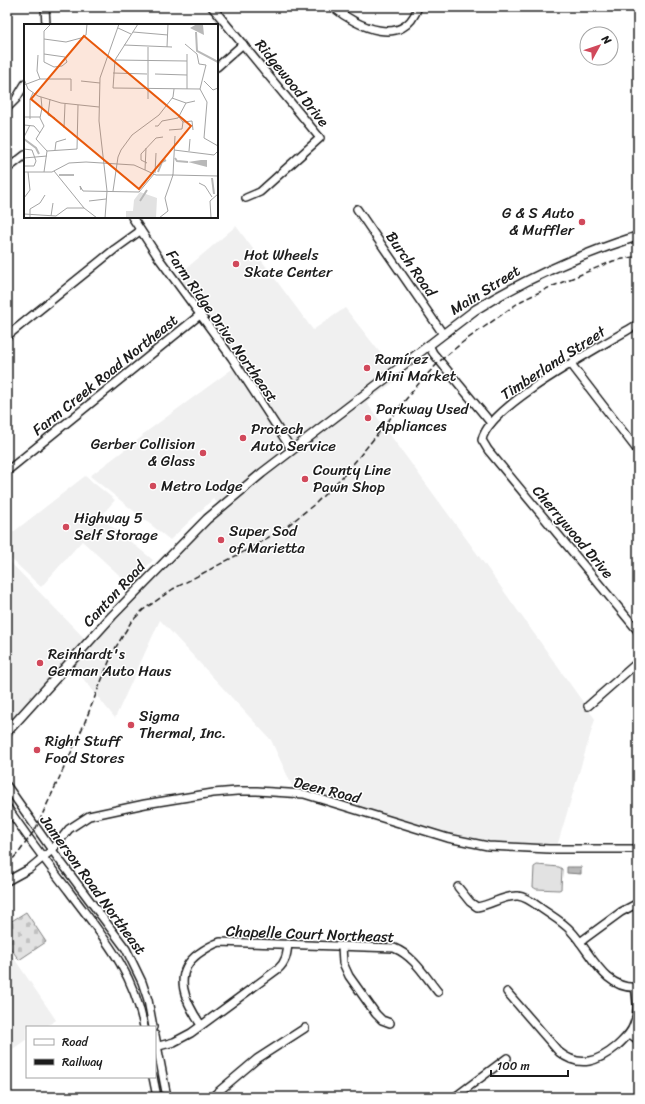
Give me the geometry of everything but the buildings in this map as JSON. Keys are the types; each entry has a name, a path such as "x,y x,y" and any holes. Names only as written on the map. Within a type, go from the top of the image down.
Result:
{"main road":[{"name":"Main Street","path":"363,396 475,310 521,283 584,256 638,236"},
{"name":"Canton Road","path":"7,732 112,616 206,519 235,494 363,396"}],"street":[{"path":"45,7 46,24"},
{"name":"Ridgewood Drive","path":"212,7 320,138 260,192 246,198"},
{"path":"333,7 353,22 374,30 387,31 401,28 409,22 416,14 418,7"},
{"path":"218,66 243,44"},
{"path":"7,108 16,99 24,86"},
{"path":"7,169 24,156"},
{"name":"Burch Road","path":"356,209 443,334"},
{"name":"Farm Ridge Drive Northeast","path":"133,218 158,257 232,358 292,450"},
{"path":"7,336 115,249 140,231"},
{"name":"Farm Creek Road Northeast","path":"7,471 201,314"},
{"name":"Timberland Street","path":"488,450 482,440 483,435 491,423 515,401 571,364 638,324"},
{"path":"429,345 491,423"},
{"path":"571,364 638,451"},
{"name":"Cherrywood Drive","path":"488,450 638,631"},
{"path":"588,706 638,662"},
{"name":"Jamerson Road Northeast","path":"7,786 52,850 119,938 130,956 145,991 153,1026"},
{"name":"Deen Road","path":"7,881 29,869 52,850 69,829 89,816 145,804 213,793 257,790 304,794 448,838 490,846 549,850 638,849"},
{"name":"Jamerson Road Northeast","path":"7,807 42,857 120,961 135,995 144,1026"},
{"path":"458,887 470,902 477,907 486,906 512,896 518,896 528,899 560,921 572,932 609,979 624,987 637,987 637,1015 630,1034 609,1053 600,1058 582,1062 565,1057 554,1047 507,992"},
{"path":"580,942 621,912 638,903"},
{"name":"Chapelle Court Northeast","path":"201,1025 190,1006 182,978 185,967 193,957 207,947 220,942 387,947 401,951 414,961 438,992"},
{"path":"167,1097 156,1047 182,1038 278,969 286,957 288,944"},
{"path":"342,946 344,969 348,976 376,1014 382,1020 390,1023"},
{"path":"212,1097 257,1060 304,1028"},
{"path":"630,1034 638,1040"},
{"path":"455,1097 507,1058"},
{"path":"153,1078 157,1097"}],"shaded area":[{"path":"236,226 313,330 345,308 400,378 366,402 473,548 595,719 555,853 451,839 356,804 294,790 271,740 160,620 115,718 72,665 14,724 7,715 7,559 89,643 220,505 213,499 170,540 90,476 143,436 142,435 239,364 230,348 175,278"},
{"name":"Highway 5 Self Storage","path":"85,476 115,500 100,517 153,560 129,584 82,541 41,587 7,555 7,537"},
{"path":"7,948 56,1020 47,1026 26,1026 26,1040 7,1053"}],"green space":[{"path":"537,865 559,867 562,869 561,889 536,889 533,887 534,867"},
{"path":"26,912 46,942 19,960 7,943 7,924"}],"water":[{"path":"567,867 581,867 581,874 567,873"}],"railway":[{"path":"7,865 20,851 36,828 82,729 113,652 131,622 143,610 173,589 245,551 286,527 316,503 345,474 420,382 440,361 463,342 521,301 613,261 638,256"}],"place":[{"name":"G & S Auto & Muffler","path":"582,222"},
{"name":"Hot Wheels Skate Center","path":"236,264"},
{"name":"Ramírez Mini Market","path":"367,368"},
{"name":"Parkway Used Appliances","path":"368,418"},
{"name":"Protech Auto Service","path":"243,438"},
{"name":"Gerber Collision & Glass","path":"203,453"},
{"name":"County Line Pawn Shop","path":"305,479"},
{"name":"Metro Lodge","path":"153,486"},
{"name":"Highway 5 Self Storage","path":"66,527"},
{"name":"Super Sod of Marietta","path":"221,540"},
{"name":"Reinhardt's German Auto Haus","path":"40,663"},
{"name":"Sigma Thermal, Inc.","path":"131,725"},
{"name":"Right Stuff Food Stores","path":"37,750"}]}
